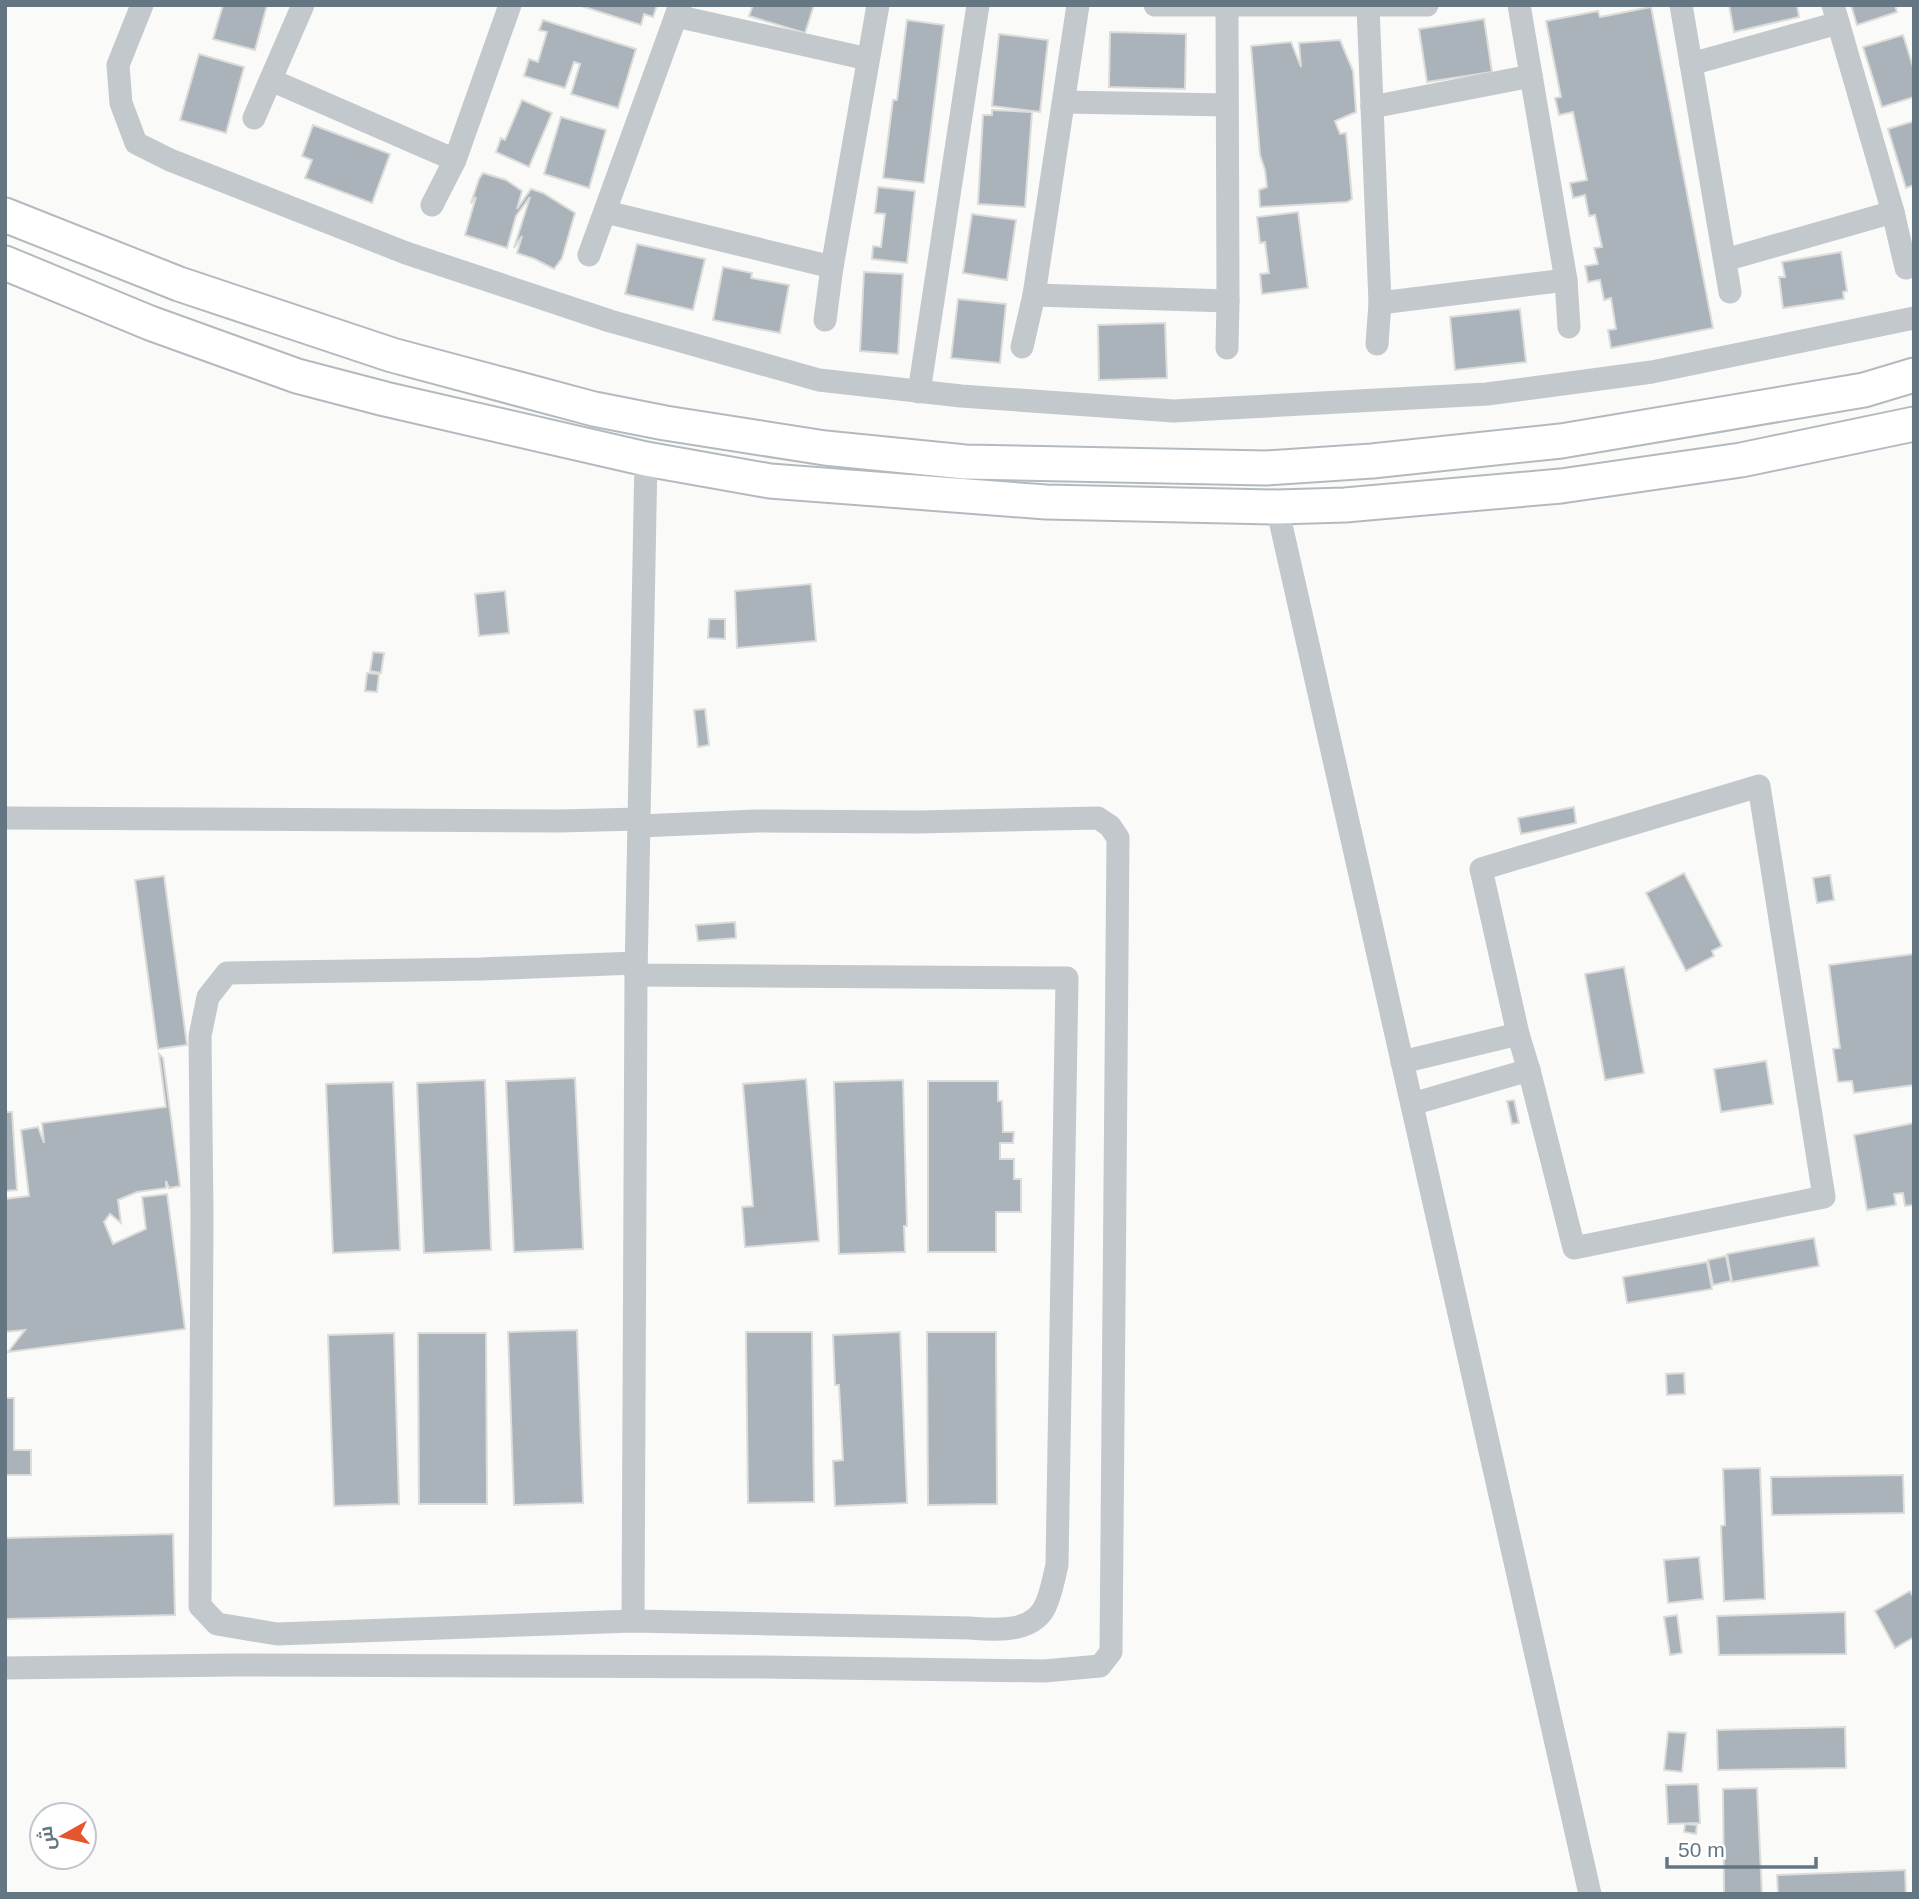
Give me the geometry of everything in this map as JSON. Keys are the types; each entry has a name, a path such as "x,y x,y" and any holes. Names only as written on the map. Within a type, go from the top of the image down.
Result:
{"street":[{"path":"142,5 118,65 121,103 136,143 170,160 406,253 610,321 819,380 919,392 1174,411 1487,394 1652,372 1914,318"},
{"path":"254,118 303,5"},
{"path":"432,205 455,160 510,5"},
{"path":"825,320 878,5"},
{"path":"919,392 978,5"},
{"path":"1022,346 1034,295 1078,5"},
{"path":"1155,5 1427,5"},
{"path":"1518,5 1566,280 1569,327"},
{"path":"1681,5 1730,292"},
{"path":"1227,7 1227,348"},
{"path":"1368,7 1380,303 1377,344"},
{"path":"589,255 678,11 868,59"},
{"path":"1691,64 1836,14 1893,212 1906,268"},
{"path":"1372,107 1531,76"},
{"path":"271,80 455,160"},
{"path":"1063,102 1227,105"},
{"path":"606,212 832,267"},
{"path":"1725,260 1893,212"},
{"path":"5,215 179,284 367,346 594,409 664,423 825,448 965,462 1266,468 1372,461 1561,441 1864,390 1914,375"},
{"path":"5,263 150,323 297,376 385,400 646,459 770,481 1046,502 1277,507 1345,505 1561,486 1741,460 1914,424"},
{"path":"1380,303 1566,280"},
{"path":"1034,295 1228,301"},
{"path":"633,1621 636,969 646,459"},
{"path":"1277,507 1590,1894"},
{"path":"1759,786 1824,1197 1574,1248 1530,1070 1518,1034 1481,869 1759,786"},
{"path":"5,818 639,822 1098,818 1110,826 1118,838 1111,1653 1100,1666 1044,1671 736,1666 232,1665 5,1668"},
{"path":"636,969 1067,978 1057,1565 1047,1605 1035,1620 1006,1631 633,1621 277,1633 217,1624 200,1606 200,1036 208,997 228,973 636,969"},
{"path":"1402,1062 1518,1034"},
{"path":"1412,1104 1530,1070"}],"building":[{"path":"223,5 267,5 255,50 213,39"},
{"path":"578,5 657,5 653,17 644,14 641,25"},
{"path":"753,5 814,5 805,33 749,16"},
{"path":"1729,5 1797,5 1799,17 1734,32"},
{"path":"1851,5 1895,5 1897,12 1857,25"},
{"path":"1651,7 1713,328 1611,348 1608,330 1616,329 1611,298 1604,300 1600,280 1588,282 1585,266 1598,264 1594,248 1602,247 1595,215 1589,216 1585,195 1573,198 1570,183 1587,180 1573,112 1559,115 1555,98 1561,97 1546,21 1598,11 1600,17"},
{"path":"1484,19 1492,72 1427,82 1419,29"},
{"path":"543,20 636,49 618,108 571,94 580,64 574,62 565,88 524,76 529,59 538,62 547,32 539,30"},
{"path":"907,20 944,25 924,183 883,178 893,100 897,100"},
{"path":"1110,32 1186,34 1185,89 1109,87"},
{"path":"999,34 1048,40 1040,112 992,106"},
{"path":"1903,35 1914,70 1914,97 1882,107 1863,47"},
{"path":"1340,40 1353,71 1356,112 1335,121 1340,134 1346,133 1352,199 1347,202 1260,207 1259,190 1267,187 1260,155 1251,46 1291,42 1301,67 1299,43"},
{"path":"199,54 244,67 226,133 180,120"},
{"path":"522,100 552,113 529,167 496,152 501,138 505,140"},
{"path":"992,110 1032,112 1025,207 978,204 983,115 992,115"},
{"path":"561,117 606,130 589,188 544,174"},
{"path":"1914,121 1914,185 1906,188 1888,129"},
{"path":"313,125 390,154 372,203 305,178 312,160 302,156"},
{"path":"483,173 506,180 522,191 517,209 531,189 543,193 575,213 562,258 554,269 517,253 522,236 514,248 530,197 516,216 507,248 465,235 476,197 471,203"},
{"path":"878,187 915,191 907,263 872,259 873,246 881,247 885,214 875,213"},
{"path":"1298,212 1308,288 1262,294 1260,274 1269,273 1265,242 1260,243 1257,217"},
{"path":"972,214 1016,220 1007,280 963,273"},
{"path":"637,244 705,259 693,310 625,294"},
{"path":"1841,252 1847,291 1843,292 1844,299 1783,308 1779,277 1785,277 1782,262"},
{"path":"723,267 752,273 751,278 789,285 780,333 713,320"},
{"path":"864,272 903,274 898,354 860,351"},
{"path":"958,299 1006,304 1000,363 951,358"},
{"path":"1520,309 1526,362 1455,370 1450,317"},
{"path":"1165,323 1167,378 1099,380 1098,325"},
{"path":"811,584 816,641 737,648 735,591"},
{"path":"505,591 509,633 479,636 475,594"},
{"path":"709,619 725,619 725,639 708,638"},
{"path":"373,652 384,653 381,673 370,671"},
{"path":"367,673 379,674 377,692 365,691"},
{"path":"705,709 709,745 698,747 694,710"},
{"path":"1574,807 1576,823 1521,834 1518,818"},
{"path":"1684,873 1722,946 1712,951 1714,956 1686,971 1646,893"},
{"path":"1830,875 1834,900 1817,903 1813,878"},
{"path":"164,876 187,1045 158,1049 135,880"},
{"path":"735,922 736,938 698,941 696,925"},
{"path":"1914,954 1914,1085 1854,1093 1852,1081 1838,1082 1833,1049 1840,1048 1829,965"},
{"path":"1624,967 1644,1073 1605,1080 1585,974"},
{"path":"159,1054 163,1058 180,1186 169,1188 166,1181 166,1188 137,1192 118,1200 121,1223 110,1214 104,1222 113,1244 146,1229 142,1197 167,1194 185,1329 8,1352 25,1330 5,1332 5,1199 29,1196 21,1130 38,1127 44,1143 42,1123 166,1107"},
{"path":"1766,1061 1773,1104 1721,1112 1714,1069"},
{"path":"575,1078 583,1249 514,1252 506,1081"},
{"path":"806,1079 819,1241 745,1247 742,1207 753,1206 743,1084"},
{"path":"485,1080 491,1250 424,1253 417,1083"},
{"path":"903,1080 907,1226 904,1226 905,1252 839,1254 834,1082"},
{"path":"928,1081 998,1081 1003,1132 1014,1132 1013,1143 1000,1143 1000,1159 1014,1159 1014,1179 1021,1179 1021,1212 996,1212 996,1252 928,1252"},
{"path":"393,1082 400,1250 333,1253 326,1084"},
{"path":"1514,1100 1519,1123 1512,1124 1507,1101"},
{"path":"5,1112 12,1112 17,1190 5,1191"},
{"path":"1914,1123 1914,1205 1905,1206 1903,1193 1894,1194 1896,1205 1867,1210 1854,1135"},
{"path":"1814,1238 1819,1266 1732,1282 1727,1254"},
{"path":"1726,1256 1731,1281 1713,1285 1708,1260"},
{"path":"1707,1262 1712,1289 1627,1303 1623,1277"},
{"path":"577,1330 583,1503 514,1505 508,1332"},
{"path":"746,1332 812,1332 814,1502 748,1503"},
{"path":"900,1332 907,1503 835,1506 833,1461 843,1460 833,1335"},
{"path":"927,1332 996,1332 997,1504 928,1505"},
{"path":"394,1333 399,1504 334,1506 328,1335"},
{"path":"418,1333 486,1333 487,1504 419,1504"},
{"path":"1684,1373 1685,1394 1667,1395 1666,1374"},
{"path":"5,1398 14,1398 14,1450 31,1450 31,1475 5,1475"},
{"path":"1760,1468 1765,1599 1724,1601 1721,1526 1725,1525 1723,1469"},
{"path":"1903,1475 1904,1513 1772,1515 1771,1477"},
{"path":"173,1534 175,1615 5,1619 5,1538"},
{"path":"1699,1557 1703,1599 1668,1603 1664,1560"},
{"path":"1910,1591 1914,1598 1914,1637 1895,1648 1875,1611"},
{"path":"1845,1612 1846,1654 1719,1655 1717,1616"},
{"path":"1677,1615 1682,1653 1670,1655 1664,1617"},
{"path":"1845,1727 1846,1768 1718,1770 1717,1730"},
{"path":"1668,1732 1686,1733 1682,1772 1664,1770"},
{"path":"1698,1784 1700,1823 1668,1824 1666,1785"},
{"path":"1757,1788 1762,1894 1724,1894 1723,1789"},
{"path":"1685,1824 1697,1825 1696,1834 1684,1832"},
{"path":"1905,1870 1906,1894 1778,1894 1777,1875"}]}
